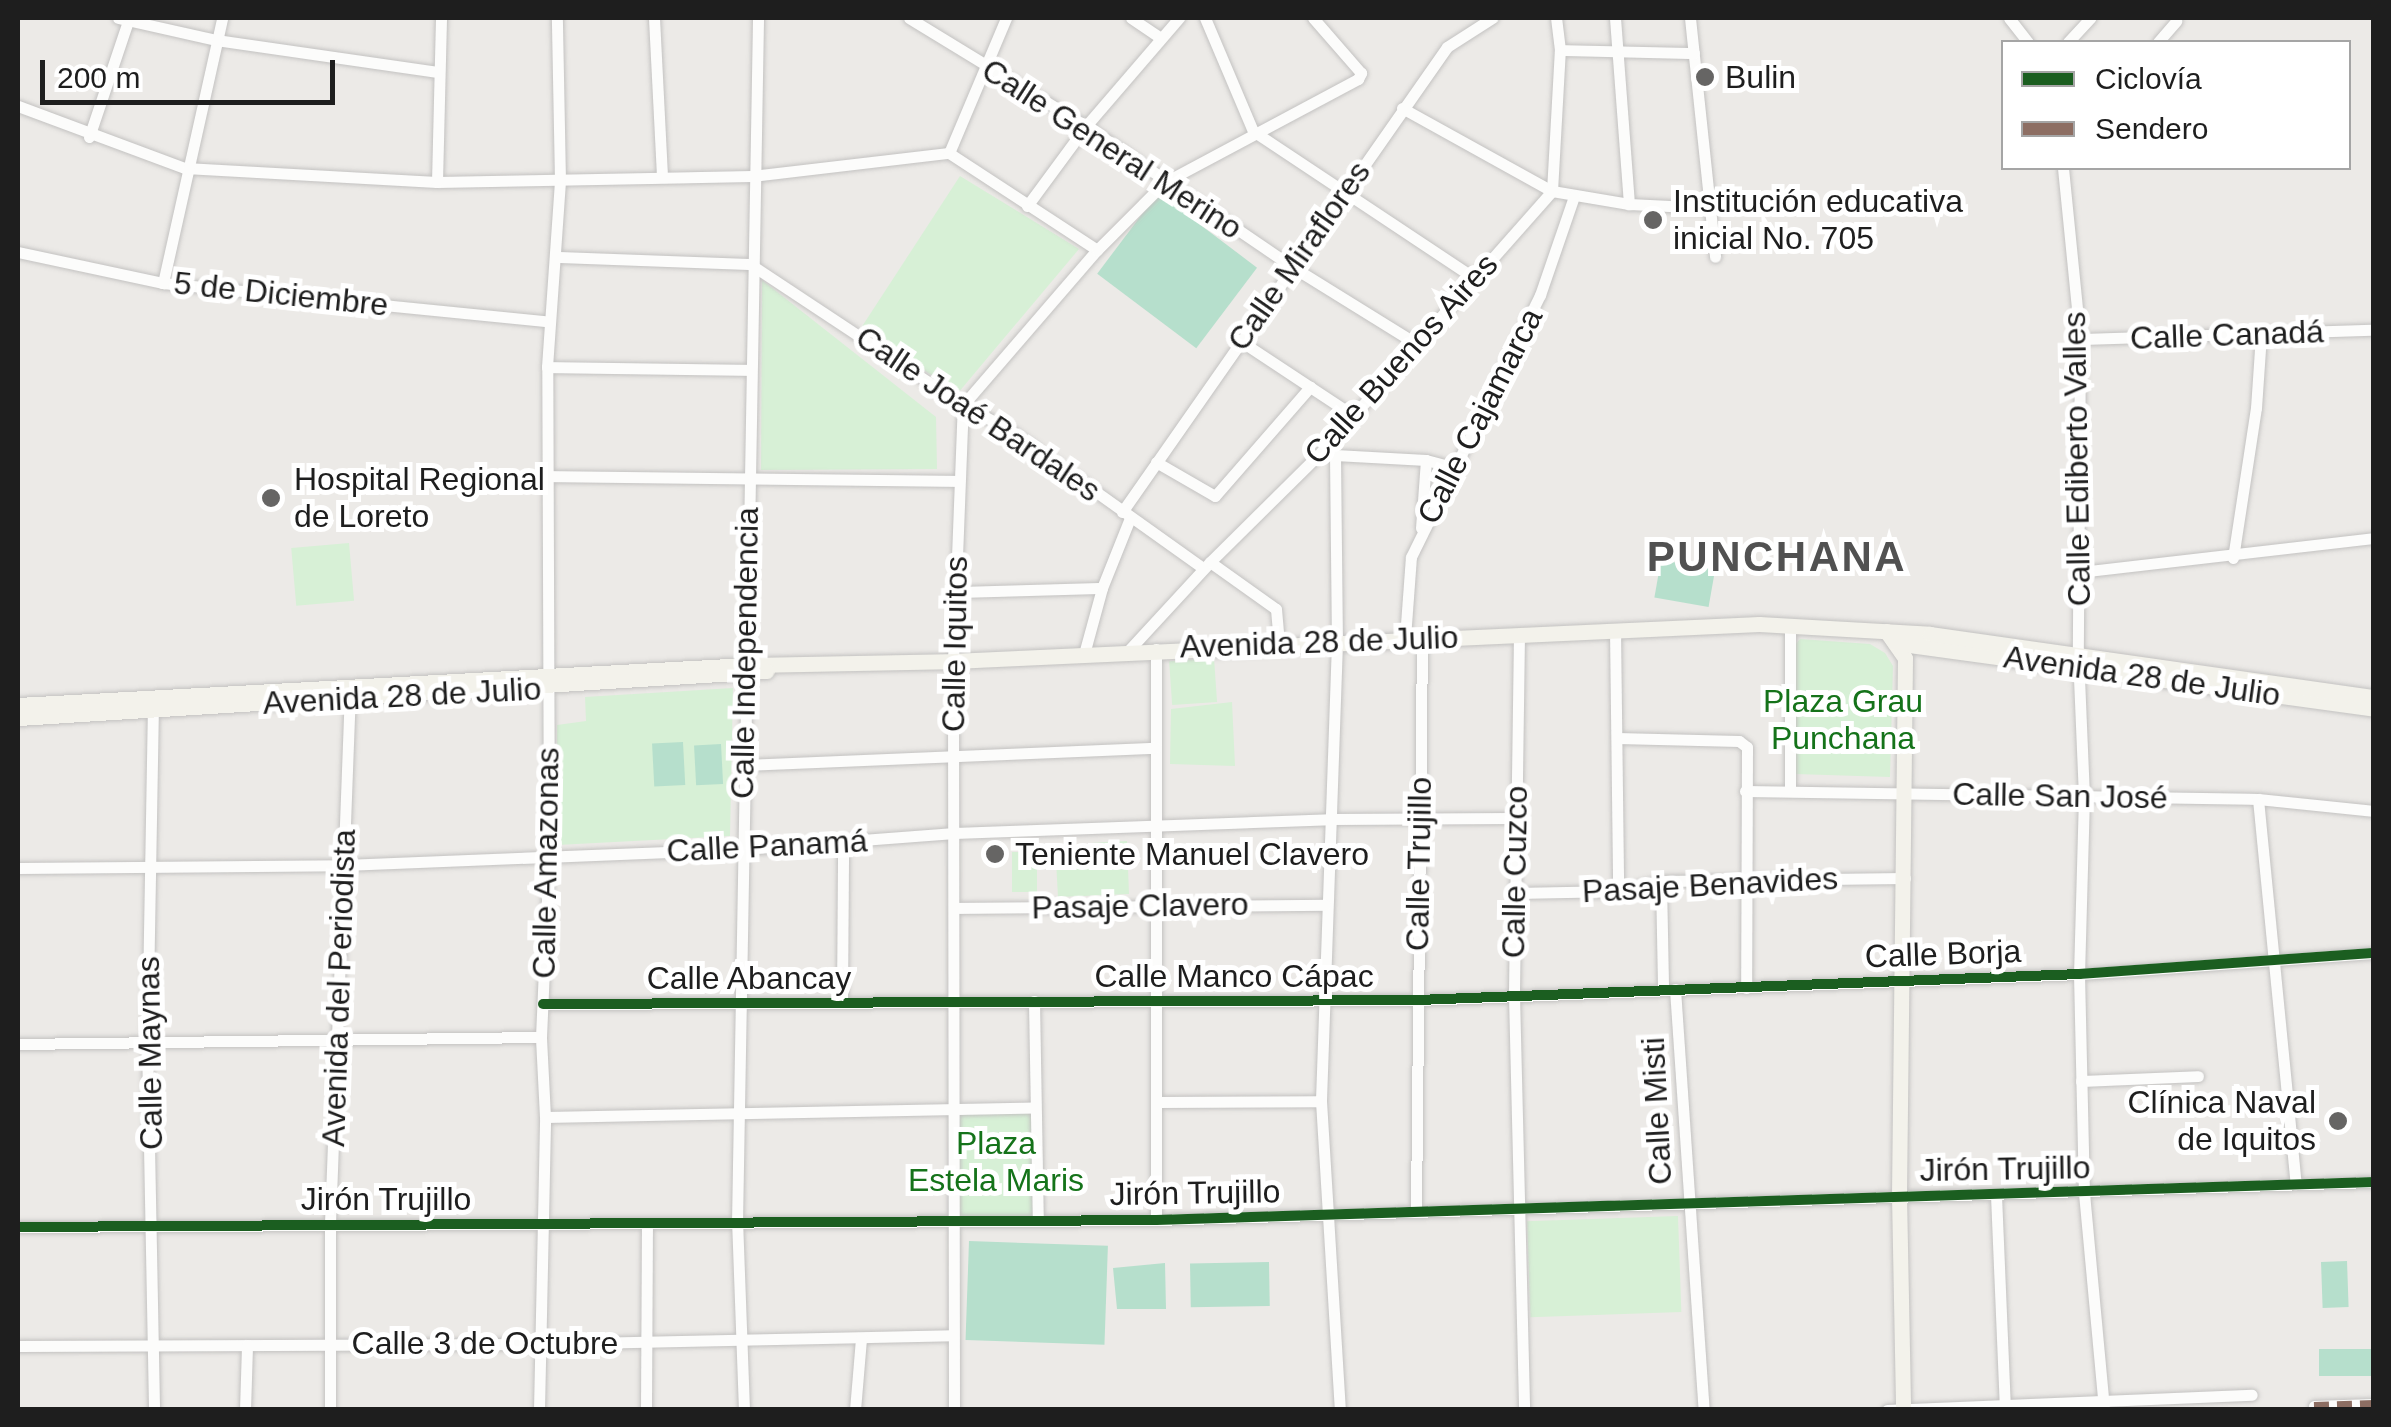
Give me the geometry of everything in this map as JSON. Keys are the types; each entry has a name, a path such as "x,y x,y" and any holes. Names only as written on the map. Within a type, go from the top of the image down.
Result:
{"main road":[{"name":"Avenida 28 de Julio","path":"18,718 153,704 746,670 1790,624 1886,631 2374,709"},
{"name":"Avenida 28 de Julio","path":"1853,631 1900,644 2374,697"},
{"path":"1886,631 1900,644 1905,658 1897,1409"},
{"name":"Avenida 28 de Julio","path":"18,705 153,704"}],"street":[{"path":"89,136 125,18 216,40 438,72"},
{"path":"163,282 222,18"},
{"path":"437,182 440,18"},
{"name":"Calle Amazonas","path":"538,1410 545,1117 541,1037 548,857 546,367 547,321 558,257 557,18"},
{"path":"654,18 662,177"},
{"name":"Calle Independencia","path":"744,1410 737,1223 747,480 752,370 750,264 758,18"},
{"name":"Calle General Merino","path":"910,18 1086,126 1290,266 1417,344"},
{"path":"949,153 1006,18"},
{"path":"1130,18 1161,38"},
{"path":"1026,206 1086,126 1179,18"},
{"path":"1205,18 1254,132 1476,278"},
{"path":"964,405 1097,250 1165,182 1352,83 1362,73 1313,18"},
{"name":"Calle Miraflores","path":"1084,654 1126,515 1156,462 1447,46 1492,18"},
{"path":"1552,191 1560,50 1556,18"},
{"path":"1615,18 1629,204"},
{"path":"1690,18 1715,257"},
{"path":"2009,18 2026,40"},
{"path":"2070,40 2090,18"},
{"path":"2160,40 2176,21"},
{"path":"1560,50 1694,53"},
{"path":"18,106 89,136 186,168 437,182 752,176 949,153 1097,250"},
{"path":"1402,108 1552,191 1629,204 1710,208"},
{"name":"Calle Ediberto Valles","path":"2063,170 2080,339 2079,661 2084,796 2079,974 2084,1193 2104,1407"},
{"name":"Calle Buenos Aires","path":"1128,651 1206,565 1328,453 1352,414 1552,191"},
{"name":"Calle Cajamarca","path":"1414,638 1412,557 1421,532 1540,295 1574,196"},
{"name":"5 de Diciembre","path":"18,252 163,282 547,321"},
{"path":"558,257 750,264"},
{"name":"Calle Joaé Bardales","path":"750,264 964,405 1008,429 1126,515 1276,609 1279,644"},
{"name":"Calle Canadá","path":"2080,339 2374,330"},
{"path":"2233,558 2256,408 2262,334"},
{"path":"1239,340 1352,414"},
{"path":"546,367 752,370"},
{"path":"1156,462 1216,496 1310,387"},
{"name":"Calle Iquitos","path":"954,1409 954,662 958,480 964,405"},
{"path":"1340,1410 1322,1101 1322,1001 1337,642 1328,453 1426,460 1456,468"},
{"path":"1421,532 1426,460"},
{"path":"546,476 958,480"},
{"path":"2080,572 2233,558 2374,538"},
{"path":"956,592 1102,588"},
{"path":"1790,624 1790,791"},
{"path":"1615,629 1618,891"},
{"name":"Calle Cuzco","path":"1520,634 1514,996 1524,1410"},
{"name":"Calle Trujillo","path":"1414,638 1420,818 1416,1210"},
{"path":"1156,649 1156,1220"},
{"name":"Avenida del Periodista","path":"330,1410 330,1223 350,692"},
{"name":"Calle Maynas","path":"153,704 148,1042 154,1410"},
{"path":"1617,738 1739,742 1747,747 1746,988"},
{"path":"744,765 1156,748"},
{"name":"Calle San José","path":"1746,791 2258,799 2374,811"},
{"path":"2258,799 2296,1184"},
{"name":"Calle Panamá","path":"18,868 344,864 743,850 954,833 1330,819 1516,818"},
{"path":"842,1003 844,842"},
{"name":"Pasaje Benavides","path":"1516,893 1618,891 1660,881 1905,878"},
{"name":"Calle Misti","path":"1660,881 1704,1410"},
{"name":"Pasaje Clavero","path":"954,908 1326,904"},
{"name":"Calle Borja","path":"1514,996 2079,974 2374,952"},
{"name":"Calle Manco Cápac","path":"954,1002 1514,996"},
{"name":"Calle Abancay","path":"544,1004 954,1002"},
{"path":"1034,1002 1038,1221"},
{"path":"18,1044 541,1037"},
{"path":"2081,1081 2198,1076"},
{"path":"1156,1102 1322,1101"},
{"path":"545,1117 1035,1108"},
{"name":"Jirón Trujillo","path":"18,1227 1156,1220 2374,1182"},
{"path":"1996,1195 2004,1407"},
{"path":"646,1410 647,1224"},
{"name":"Calle 3 de Octubre","path":"18,1346 540,1344 954,1335"},
{"path":"855,1410 860,1338"},
{"path":"245,1410 247,1345"},
{"path":"1897,1409 2104,1407 2252,1395"},
{"path":"2314,1406 2374,1404"}],"green space":[{"path":"960,176 1079,249 958,393 861,328"},
{"path":"1158,193 1257,268 1196,348 1097,274"},
{"path":"762,280 936,417 937,469 761,470"},
{"path":"349,543 354,601 296,606 291,548"},
{"path":"1661,560 1715,570 1709,607 1654,597"},
{"name":"Plaza Grau Punchana","path":"1800,639 1870,644 1885,653 1893,666 1890,777 1795,774 1795,645"},
{"path":"1214,658 1217,702 1172,705 1169,661"},
{"path":"733,688 730,836 557,845 557,725 586,721 585,697"},
{"path":"1232,702 1235,766 1170,764 1171,709"},
{"path":"683,742 685,785 654,787 652,744"},
{"path":"721,744 723,784 696,785 694,745"},
{"path":"1127,841 1129,894 1058,897 1056,861 1091,860 1091,843"},
{"path":"1012,852 1037,852 1037,892 1012,892"},
{"name":"Plaza Estela Maris","path":"959,1104 1033,1104 1033,1216 959,1216"},
{"path":"1678,1216 1681,1312 1530,1317 1527,1221"},
{"path":"969,1241 1108,1246 1104,1345 966,1340"},
{"path":"2347,1261 2349,1307 2323,1308 2321,1262"},
{"path":"1269,1262 1270,1306 1191,1307 1190,1263"},
{"path":"1165,1263 1166,1309 1117,1309 1113,1268"},
{"path":"2319,1349 2373,1349 2373,1376 2319,1376"}],"marked path":[{"path":"2314,1406 2374,1404"}],"cycle path":[{"path":"543,1004 1418,1000 2079,974 2374,953"},
{"path":"18,1227 1156,1220 2374,1182"}],"place":[{"name":"Bulin","path":"1705,77"},
{"name":"Institución educativa inicial No. 705","path":"1653,220"},
{"name":"Hospital Regional de Loreto","path":"271,498"},
{"name":"Teniente Manuel Clavero","path":"995,854"},
{"name":"Clínica Naval de Iquitos","path":"2338,1121"}],"district":[{"name":"PUNCHANA","path":"1777,557"}]}
